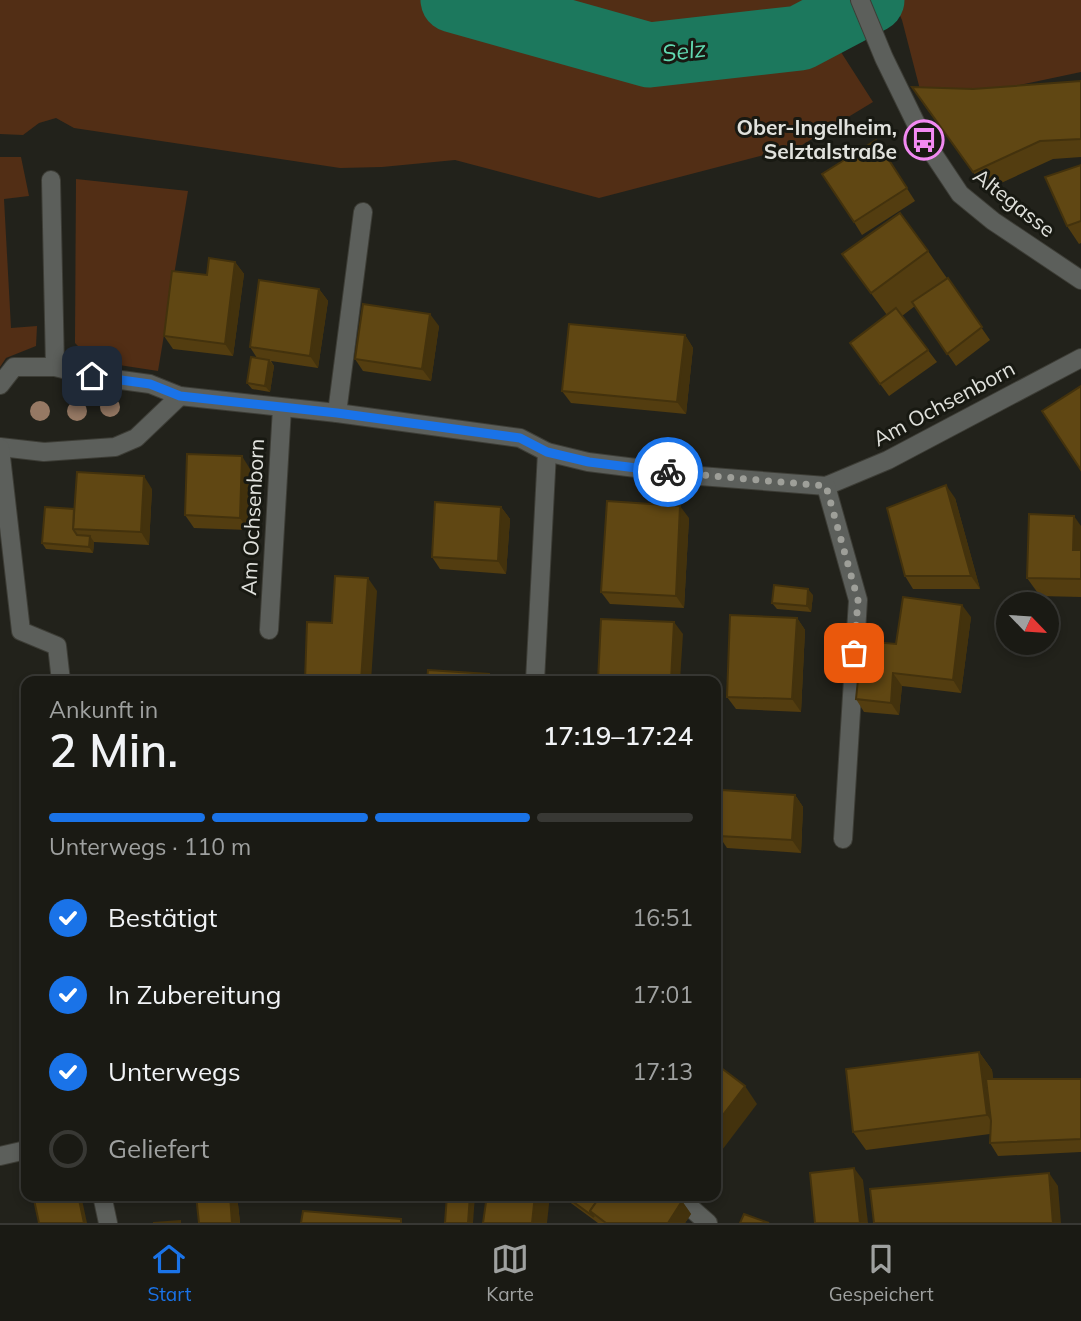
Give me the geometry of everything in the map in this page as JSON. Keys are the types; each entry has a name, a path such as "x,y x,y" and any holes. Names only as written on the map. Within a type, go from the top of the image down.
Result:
{"street":[{"name":"Altegasse","path":"860,0 924,140 960,194 993,221 1081,280"},
{"path":"51,180 55,367"},
{"path":"337,413 363,212"},
{"name":"Am Ochsenborn","path":"0,385 14,367 55,367 92,376 150,384 180,396 337,413 520,438 547,452 589,462 700,476 826,486 888,460 1081,358"},
{"path":"60,676 57,646 20,631 0,447 44,452 116,447 136,438 180,396"},
{"name":"Am Ochsenborn","path":"269,629 282,408"},
{"path":"535,676 547,452"},
{"path":"826,486 858,600 843,839"},
{"path":"0,1156 21,1151"},
{"path":"103,1201 108,1223"},
{"path":"683,1201 708,1223"}],"shaded area":[{"path":"0,0 817,0 839,49 873,102 802,145 599,198 455,160 340,168 74,128 56,118 39,123 23,135 0,134"},
{"path":"893,0 1081,0 1081,72 924,105 902,20"},
{"path":"0,157 21,157 29,196 4,199 11,328 37,326 36,346 6,358 0,367"},
{"path":"76,179 188,191 158,371 93,361 75,343"}],"building":[{"path":"1081,81 1081,139 1040,141 973,172 912,87 973,89"},
{"path":"876,140 907,188 854,222 822,174"},
{"path":"1081,165 1081,221 1067,226 1045,177"},
{"path":"900,213 928,251 871,293 842,254"},
{"path":"209,258 235,262 225,344 164,336 172,271 207,275"},
{"path":"948,278 982,327 947,354 912,302"},
{"path":"259,280 319,289 310,356 250,347"},
{"path":"363,304 430,314 422,369 355,359"},
{"path":"896,308 928,350 880,384 850,343"},
{"path":"569,324 685,335 677,402 562,391"},
{"path":"251,357 269,360 265,386 247,383"},
{"path":"1081,386 1081,470 1042,411"},
{"path":"187,454 242,456 240,518 185,515"},
{"path":"77,472 144,476 141,532 73,529"},
{"path":"946,485 971,576 905,576 887,508"},
{"path":"607,501 680,506 676,596 601,592"},
{"path":"435,502 501,507 498,561 432,557"},
{"path":"45,507 74,509 73,529 77,535 90,536 89,547 42,543"},
{"path":"1029,514 1074,516 1073,550 1081,550 1081,579 1027,578"},
{"path":"335,576 368,578 361,676 305,676 307,622 332,623"},
{"path":"774,585 808,589 807,606 772,603"},
{"path":"903,597 962,605 953,680 893,673 891,703 856,699 862,641 896,644"},
{"path":"730,615 797,618 792,699 727,697"},
{"path":"601,619 674,622 671,676 598,676"},
{"path":"428,670 489,674 489,676 427,676"},
{"path":"722,790 795,795 792,840 721,836"},
{"path":"979,1052 987,1115 853,1132 846,1069"},
{"path":"721,1068 745,1086 721,1117"},
{"path":"986,1079 1081,1079 1081,1139 990,1143 991,1121"},
{"path":"854,1168 860,1223 815,1223 810,1173"},
{"path":"1049,1173 1053,1223 874,1223 870,1189"},
{"path":"34,1201 79,1201 84,1223 39,1223"},
{"path":"197,1201 230,1201 232,1223 199,1223"},
{"path":"447,1201 470,1201 468,1223 445,1223"},
{"path":"486,1201 534,1201 532,1223 483,1223"},
{"path":"572,1201 597,1201 590,1211 594,1217"},
{"path":"597,1201 682,1201 668,1223 606,1223 590,1211"},
{"path":"303,1211 401,1219 401,1223 301,1223"},
{"path":"744,1214 769,1223 740,1223"}],"waterway":[{"name":"Selz","path":"453,0 649,55 800,38 872,0"}],"way so far":[{"path":"668,472 826,486 858,600 854,653"}],"place":[{"name":"Ober-Ingelheim, Selztalstraße","path":"924,140"}],"route":[{"path":"92,376 150,384 180,396 337,413 520,438 547,452 589,462 668,472"}]}
